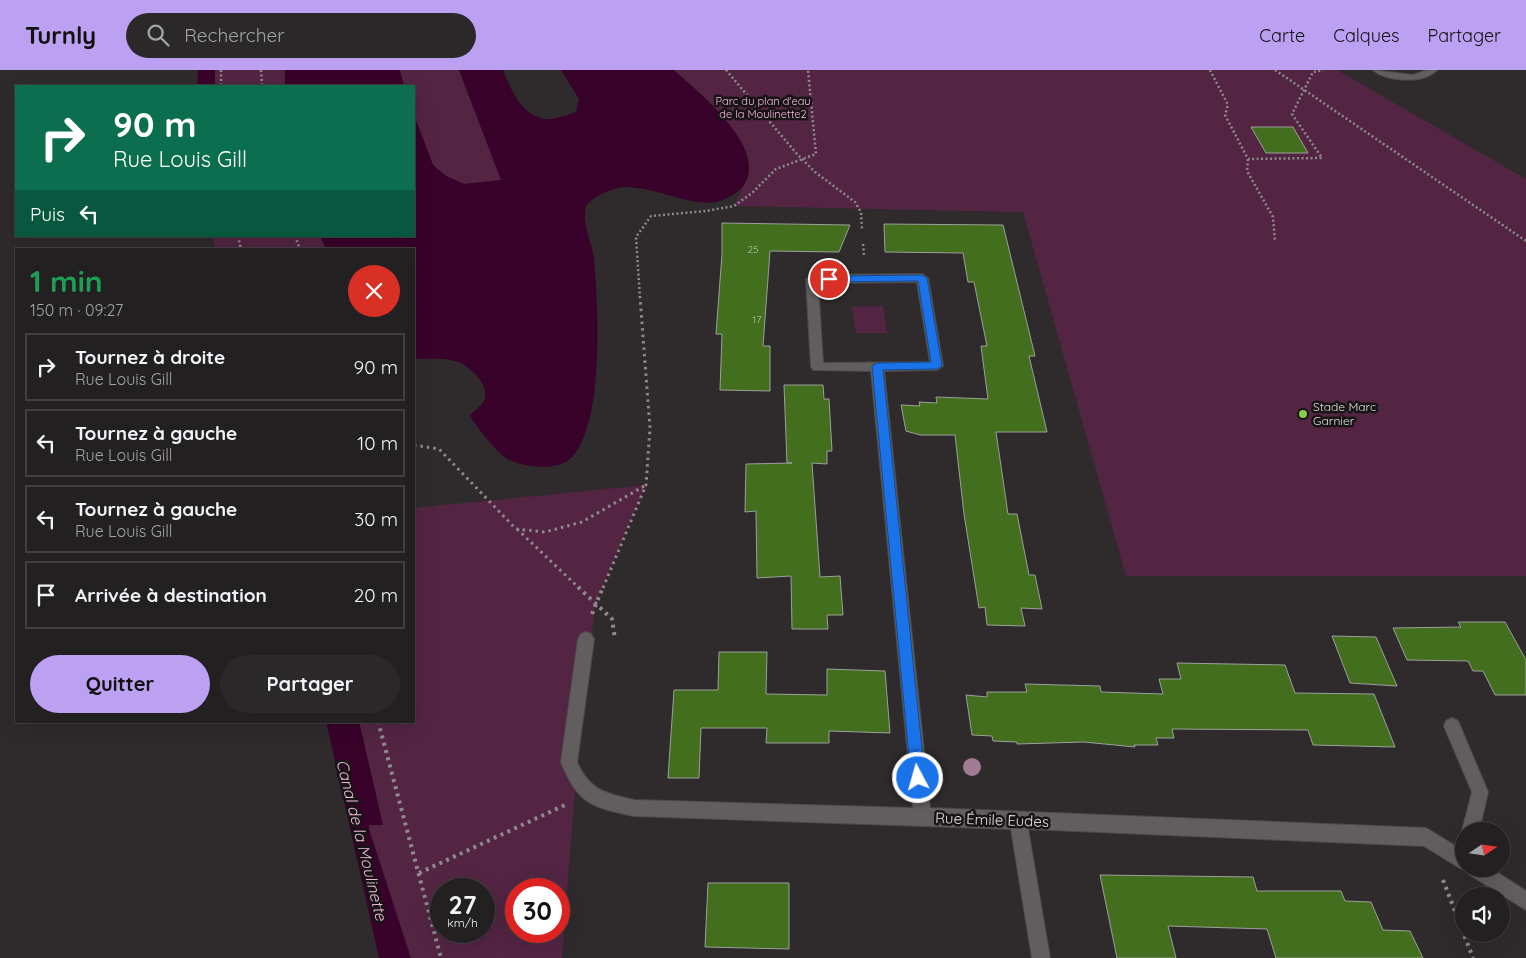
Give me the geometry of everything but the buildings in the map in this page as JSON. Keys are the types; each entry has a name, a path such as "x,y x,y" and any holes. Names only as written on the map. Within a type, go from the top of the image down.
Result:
{"street":[{"path":"1377,70 1399,76 1412,77 1423,76 1433,70"},
{"path":"922,278 937,366 877,366 817,367 812,279 922,278"},
{"path":"877,366 922,817"},
{"path":"586,639 570,762 576,781 588,794"},
{"path":"1452,726 1480,792 1473,822"},
{"name":"Rue Émile Eudes","path":"588,794 609,803 634,808 922,817 1426,837"},
{"path":"1018,821 1041,958"},
{"path":"1426,837 1455,855"},
{"path":"1490,878 1526,901"}],"path":[{"path":"221,70 221,85"},
{"path":"261,70 262,85"},
{"path":"726,70 815,172 855,202 861,212 862,229"},
{"path":"586,639 595,604 646,484 650,428 636,237 651,216 706,211 734,206 752,193 776,169 816,154 808,70"},
{"path":"1210,70 1228,105 1226,115 1248,159 1247,171 1273,217 1275,242"},
{"path":"1275,70 1526,241"},
{"path":"1248,159 1322,158 1292,114 1313,72 1323,70"},
{"path":"415,445 439,449 516,528 612,619 615,638"},
{"path":"516,528 545,532 582,522 646,484"},
{"path":"379,723 441,958"},
{"path":"418,873 588,794"},
{"path":"1426,837 1473,958"}],"green space":[{"path":"200,70 284,70 286,85 199,85"},
{"path":"400,70 459,70 501,180 464,184 446,176 433,165 415,118 415,85 404,85"},
{"name":"Stade Marc Garnier","path":"674,70 1337,70 1526,179 1526,576 1126,576 1023,212 734,206 748,177 714,106"},
{"path":"213,237 321,237 325,248 215,248"},
{"path":"883,306 887,333 856,333 852,307"},
{"path":"646,485 595,604 574,801 568,878 505,878 505,943 563,943 562,958 390,958 333,723 415,723 415,508"}],"water":[{"path":"198,70 215,70 215,85 197,85"},
{"path":"285,70 400,70 404,85 285,85"},
{"path":"459,70 503,70 513,93 523,107 537,117 549,119 576,112 579,99 561,70 674,70 726,120 746,151 749,167 746,181 738,192 716,202 705,203 649,190 626,187 604,193 586,206 585,219 594,258 597,304 597,363 594,392 590,419 582,442 571,458 549,467 532,466 509,460 494,447 477,426 470,415 483,403 485,389 473,372 463,364 447,359 415,359 415,248 326,248 320,237 415,237 415,118 433,165 446,176 464,184 501,180"},
{"name":"Canal de la Moulinette","path":"326,723 359,723 383,825 369,825 369,829 411,958 379,958"}],"place":[{"name":"Stade Marc Garnier","path":"1303,414"}],"route":[{"path":"829,279 922,278 937,366 877,366 918,778"}],"park label":[{"name":"Parc du plan d'eau de la Moulinette2","path":"763,107"}]}
